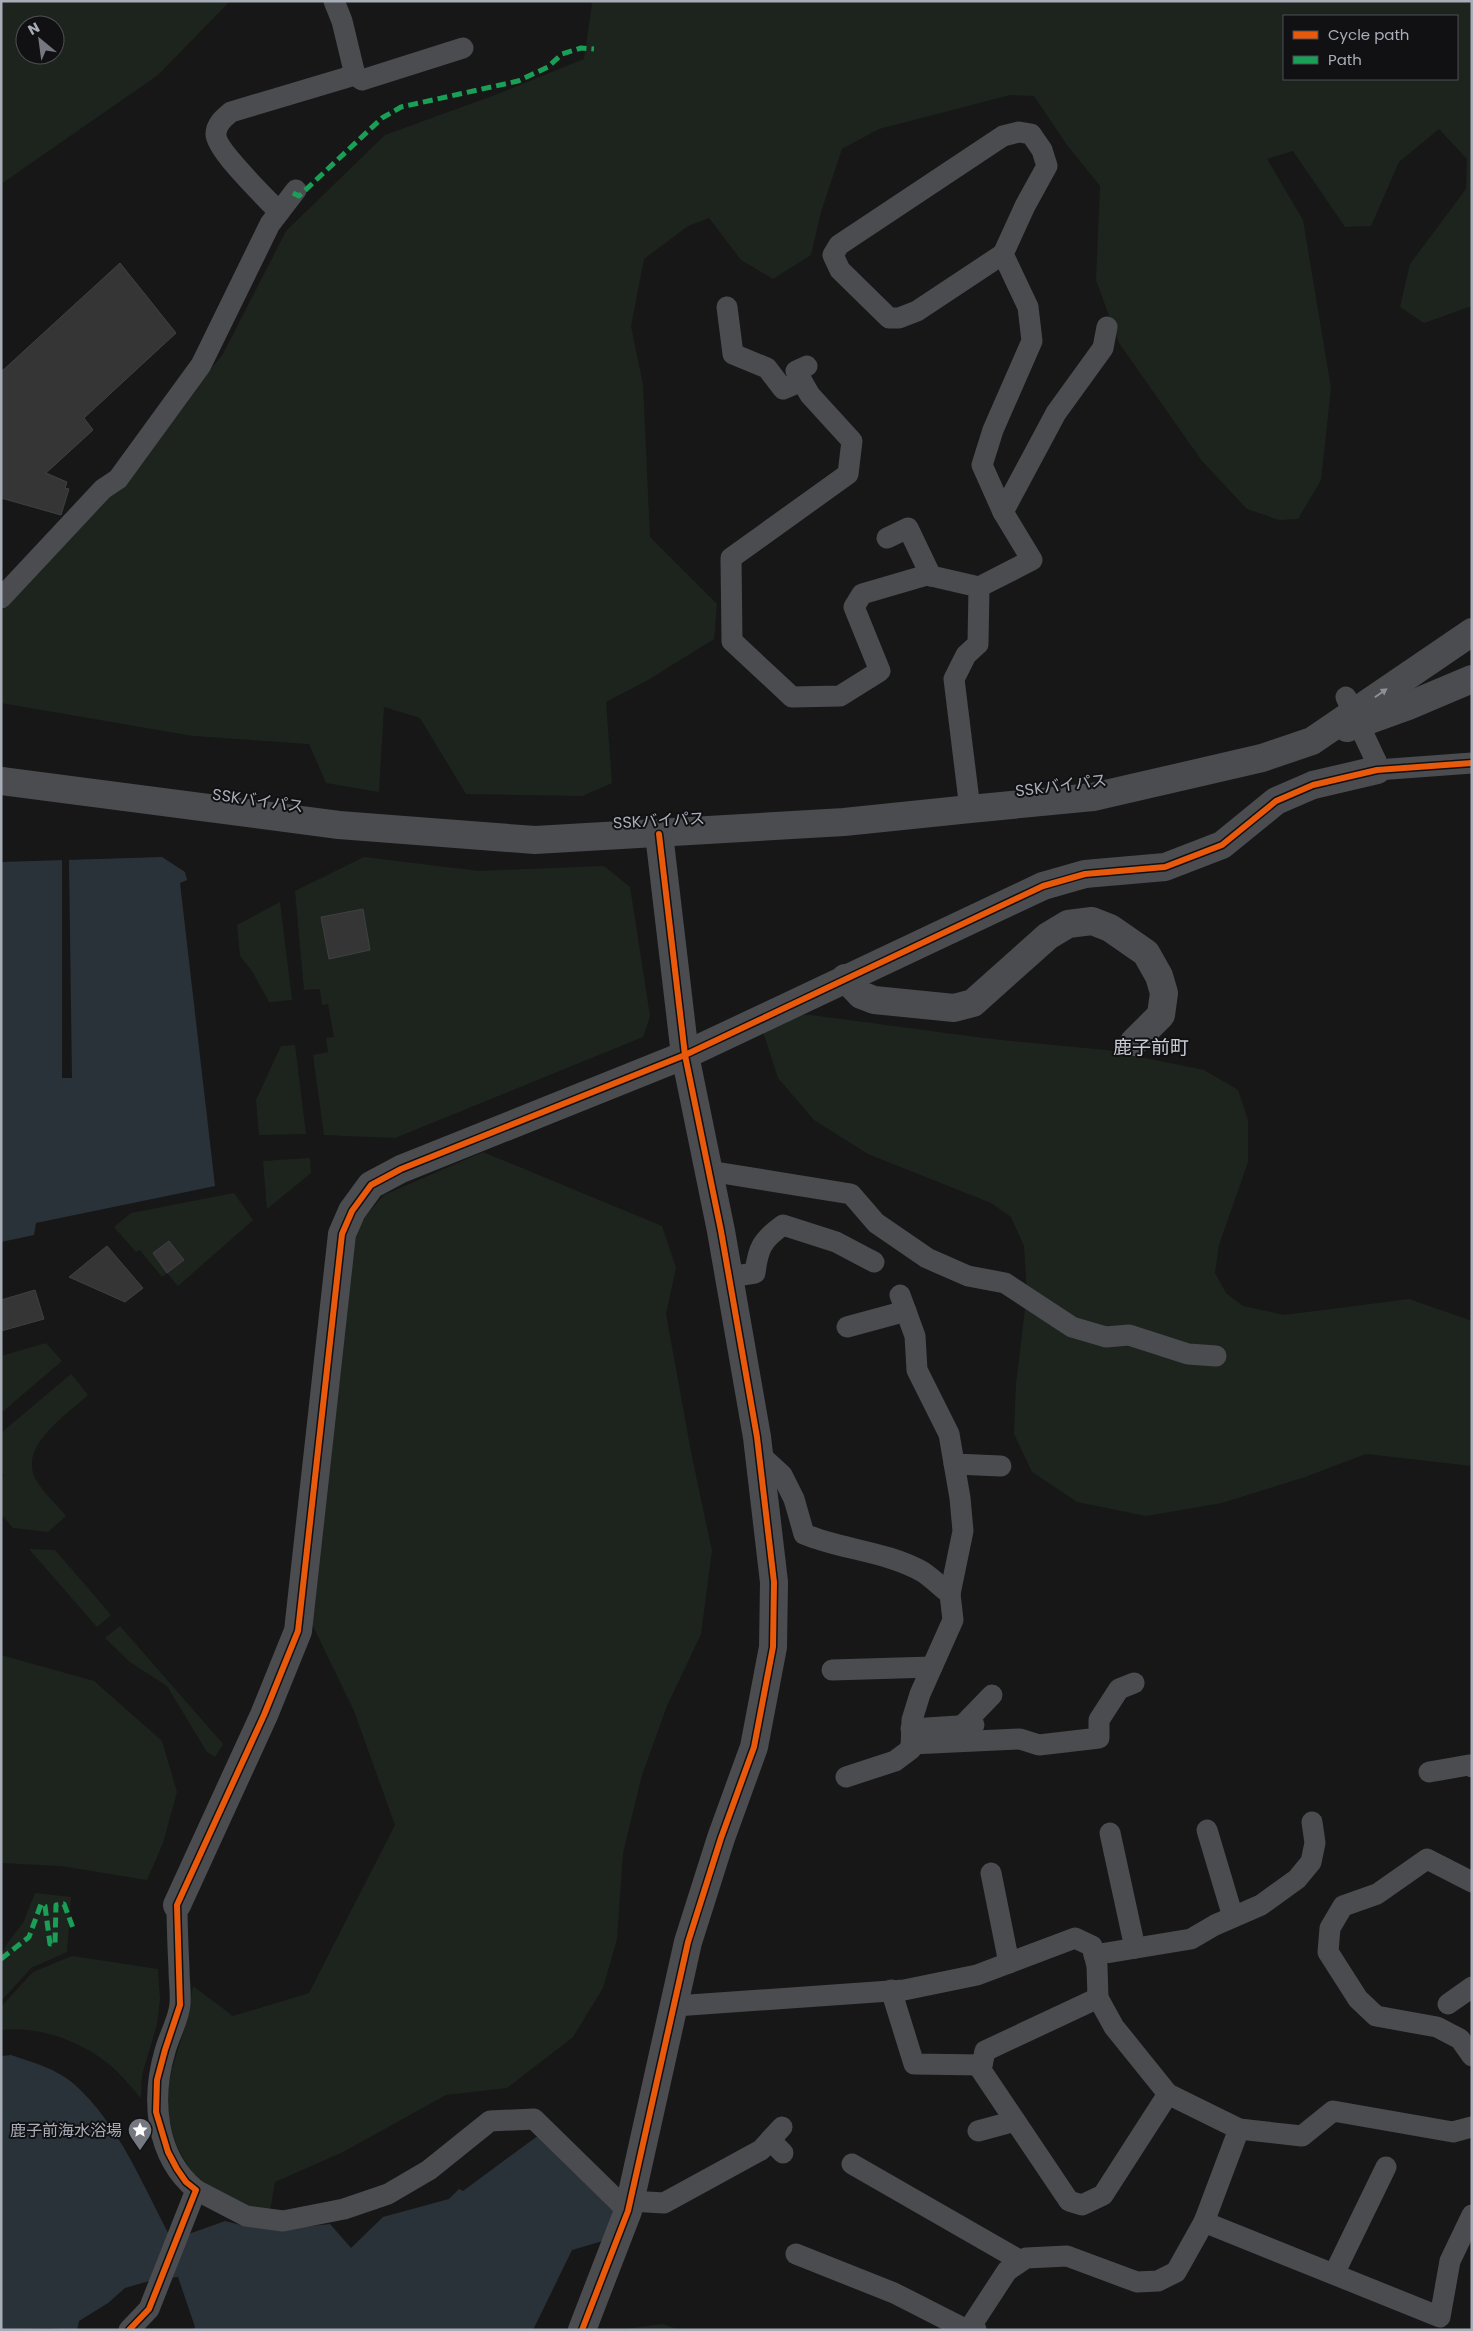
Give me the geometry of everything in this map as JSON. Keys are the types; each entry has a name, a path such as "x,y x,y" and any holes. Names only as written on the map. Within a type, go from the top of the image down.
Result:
{"street":[{"path":"334,1 342,21 355,75 362,80 463,48"},
{"path":"279,212 222,150 216,135 219,123 231,112 355,75"},
{"path":"727,307 733,354 767,368 783,389 804,373 810,395 852,440 848,474 730,558 732,641 792,697 840,696 880,671 854,607 862,594 928,575 979,587 1032,560 1003,512 982,465 993,430 1032,341 1028,307 1003,254 1025,206 1047,166 1042,150 1031,134 1019,132 1003,136 838,245 833,254 840,270 889,318 899,318 916,311 1003,254"},
{"path":"1,598 103,489 118,479 201,365 270,224 296,190"},
{"path":"1003,512 1056,412 1103,348 1107,327"},
{"path":"887,538 908,528 931,576"},
{"path":"970,809 954,679 966,655 978,644 979,587"},
{"name":"SSKバイパス","path":"1,781 349,826 535,840 844,822 1093,797 1262,758 1312,741 1472,632"},
{"path":"1312,741 1408,706 1472,679"},
{"path":"1346,697 1376,765"},
{"path":"778,2140 664,2203 629,2206 534,2119 490,2120 429,2170 388,2194 344,2209 283,2221 246,2216 196,2190 186,2182 168,2152 156,2112 158,2080 165,2050 180,2005 177,1905 264,1715 298,1631 342,1234 352,1211 371,1185 401,1169 686,1055 845,978 1043,886 1085,874 1165,868 1222,845 1276,800 1313,785 1376,765 1472,763"},
{"path":"582,2330 629,2206 691,1932 721,1838 754,1747 773,1647 774,1582 759,1454 729,1277 686,1055 660,834"},
{"path":"845,978 861,995 874,1000 954,1008 965,1006 973,1003 1048,936 1068,924 1092,922 1110,928 1146,953 1160,976 1164,993 1161,1015 1134,1042"},
{"path":"709,1171 851,1194 876,1223 927,1258 968,1276 1005,1284 1072,1327 1106,1338 1129,1335 1188,1354 1216,1356"},
{"path":"729,1277 755,1273 758,1252 770,1234 783,1225 836,1242 874,1262"},
{"path":"846,1777 895,1761 911,1749 912,1720 932,1667 953,1620 950,1594 962,1532 960,1498 949,1434 917,1370 915,1336 903,1303 847,1327"},
{"path":"759,1454 782,1475 794,1498 804,1534 822,1542 879,1554 923,1572 950,1594"},
{"path":"954,1464 1001,1466"},
{"path":"832,1670 932,1667"},
{"path":"911,1737 1020,1739 1039,1744 1099,1738 1099,1720 1119,1689 1134,1683"},
{"path":"911,1737 968,1726 992,1695"},
{"path":"1429,1772 1469,1765 1472,1767"},
{"path":"1094,1955 1192,1939 1215,1925 1261,1905 1297,1879 1311,1862 1315,1843 1312,1822"},
{"path":"1207,1830 1233,1917"},
{"path":"1110,1833 1135,1948"},
{"path":"1472,1882 1427,1859 1377,1894 1343,1906 1330,1928 1328,1952 1358,1999 1376,2016 1438,2027 1460,2039 1472,2056"},
{"path":"992,1873 1009,1963"},
{"path":"675,2006 891,1990 977,1975 1075,1938 1092,1946 1098,1998 1114,2027 1168,2094 1239,2129 1302,2136 1333,2111 1453,2132 1472,2127"},
{"path":"1448,2004 1472,1987"},
{"path":"891,1990 914,2064 982,2064"},
{"path":"1098,1998 985,2051 981,2070 1069,2201 1082,2204 1103,2195 1168,2094"},
{"path":"978,2131 1015,2121"},
{"path":"976,2330 972,2323 1007,2271 1026,2258 1067,2256 1137,2282 1158,2281 1176,2272 1204,2222 1239,2129"},
{"path":"852,2164 1021,2262"},
{"path":"1334,2274 1386,2167"},
{"path":"129,2330 149,2309 196,2190"},
{"path":"1204,2222 1440,2317 1450,2261 1472,2216"},
{"path":"796,2254 894,2294 967,2330"}],"shaded area":[{"path":"1,1 230,1 158,75 1,184"},
{"path":"589,1 1472,1 1472,306 1424,323 1400,307 1410,264 1466,189 1467,159 1439,129 1399,162 1371,226 1345,227 1293,151 1267,159 1303,220 1331,388 1321,480 1298,519 1279,520 1247,509 1202,461 1119,343 1096,280 1100,186 1067,145 1034,96 1010,95 879,129 842,149 821,212 811,255 773,279 741,260 709,218 688,226 644,259 631,326 643,385 650,537 717,604 714,639 648,680 606,702 612,783 582,796 466,794 420,718 384,707 379,792 326,783 309,744 193,736 1,703 1,612 104,503 223,354 286,231 385,135 495,95 584,59 592,4"},
{"path":"162,857 185,872 187,880 180,883 215,1186 36,1223 34,1235 1,1242 1,862"},
{"path":"364,857 479,871 604,866 630,887 650,1016 643,1037 395,1138 324,1135 313,1055 328,1052 326,1038 334,1037 328,1004 322,1005 320,989 304,990 295,891"},
{"path":"280,902 292,1000 269,1002 252,971 240,956 237,925"},
{"path":"770,1015 811,1015 991,1039 1106,1050 1204,1070 1238,1090 1248,1120 1248,1162 1219,1245 1215,1273 1226,1293 1243,1306 1284,1315 1409,1299 1472,1321 1472,1466 1366,1454 1305,1477 1222,1503 1146,1516 1077,1502 1032,1472 1014,1434 1016,1384 1027,1292 1024,1246 1011,1217 991,1203 868,1154 814,1120 778,1078 763,1032"},
{"path":"295,1045 306,1134 259,1135 256,1100 281,1046"},
{"path":"483,1152 662,1226 676,1268 666,1314 691,1452 712,1551 701,1634 667,1706 642,1775 623,1853 617,1939 603,1988 573,2037 507,2088 446,2095 343,2152 275,2182 270,2211 255,2208 218,2194 201,2182 192,2171 177,2146 172,2132 168,2103 169,2082 186,2022 193,1986 233,2016 309,1993 395,1825 354,1711 311,1622 345,1274 361,1221 384,1195"},
{"path":"310,1158 311,1173 267,1209 263,1161"},
{"path":"234,1193 253,1220 178,1286 167,1273 162,1277 140,1250 136,1252 114,1227 131,1213"},
{"path":"46,1343 62,1361 1,1413 1,1356"},
{"path":"71,1374 88,1395 47,1432 33,1455 32,1467 39,1485 66,1516 48,1532 13,1528 1,1514 1,1478 4,1475 1,1472 1,1433"},
{"path":"29,1549 55,1550 111,1615 97,1627"},
{"path":"120,1626 223,1744 215,1757 207,1752 167,1686 130,1662 105,1638"},
{"path":"1,1655 94,1681 162,1741 177,1792 163,1843 147,1880 61,1866 1,1863"},
{"path":"35,1893 71,1897 67,1952 31,1968 1,2001 1,1956 6,1945 23,1923"},
{"path":"72,1956 158,1969 160,1999 157,2024 142,2075 141,2098 109,2064 85,2048 58,2036 30,2030 1,2030 1,2007 33,1972"},
{"path":"11,2055 44,2066 60,2074 74,2084 90,2100 118,2137 172,2240 225,2221 249,2227 303,2227 330,2224 351,2248 383,2217 449,2199 459,2189 463,2191 539,2135 617,2213 606,2240 572,2250 533,2330 193,2330 195,2327 178,2277 156,2279 125,2288 108,2303 79,2321 77,2330 47,2328 1,2330 1,2056"},
{"path":"662,2324 681,2330 625,2330 625,2329"}],"pier":[{"path":"62,860 69,860 72,1078 62,1078"}],"building":[{"path":"120,263 176,333 84,418 93,430 46,473 67,482 65,488 69,489 61,515 1,498 1,372"},
{"path":"363,909 370,950 329,959 321,917"},
{"path":"169,1241 184,1260 167,1273 153,1253"},
{"path":"107,1246 143,1288 125,1302 69,1277"},
{"path":"35,1290 44,1319 1,1331 1,1300"}],"marked path":[{"path":"293,193 299,196 382,118 401,107 518,81 548,67 562,54 581,48 594,49"},
{"path":"1,1959 29,1937 41,1904 45,1906 50,1944 55,1944 56,1905 64,1904 73,1928"}],"cycle path":[{"path":"129,2330 149,2309 196,2190 186,2182 168,2152 156,2112 157,2080 180,2005 177,1905 264,1715 298,1631 342,1234 352,1211 371,1185 401,1169 685,1055 1043,886 1085,874 1165,867 1222,845 1276,801 1313,785 1377,770 1472,763"},
{"path":"582,2330 628,2211 688,1942 721,1838 754,1747 773,1647 774,1582 757,1437 721,1231 685,1055 659,834"}],"place":[{"name":"鹿子前海水浴場","path":"140,2151"}],"district":[{"name":"鹿子前町","path":"1151,1047"}]}
